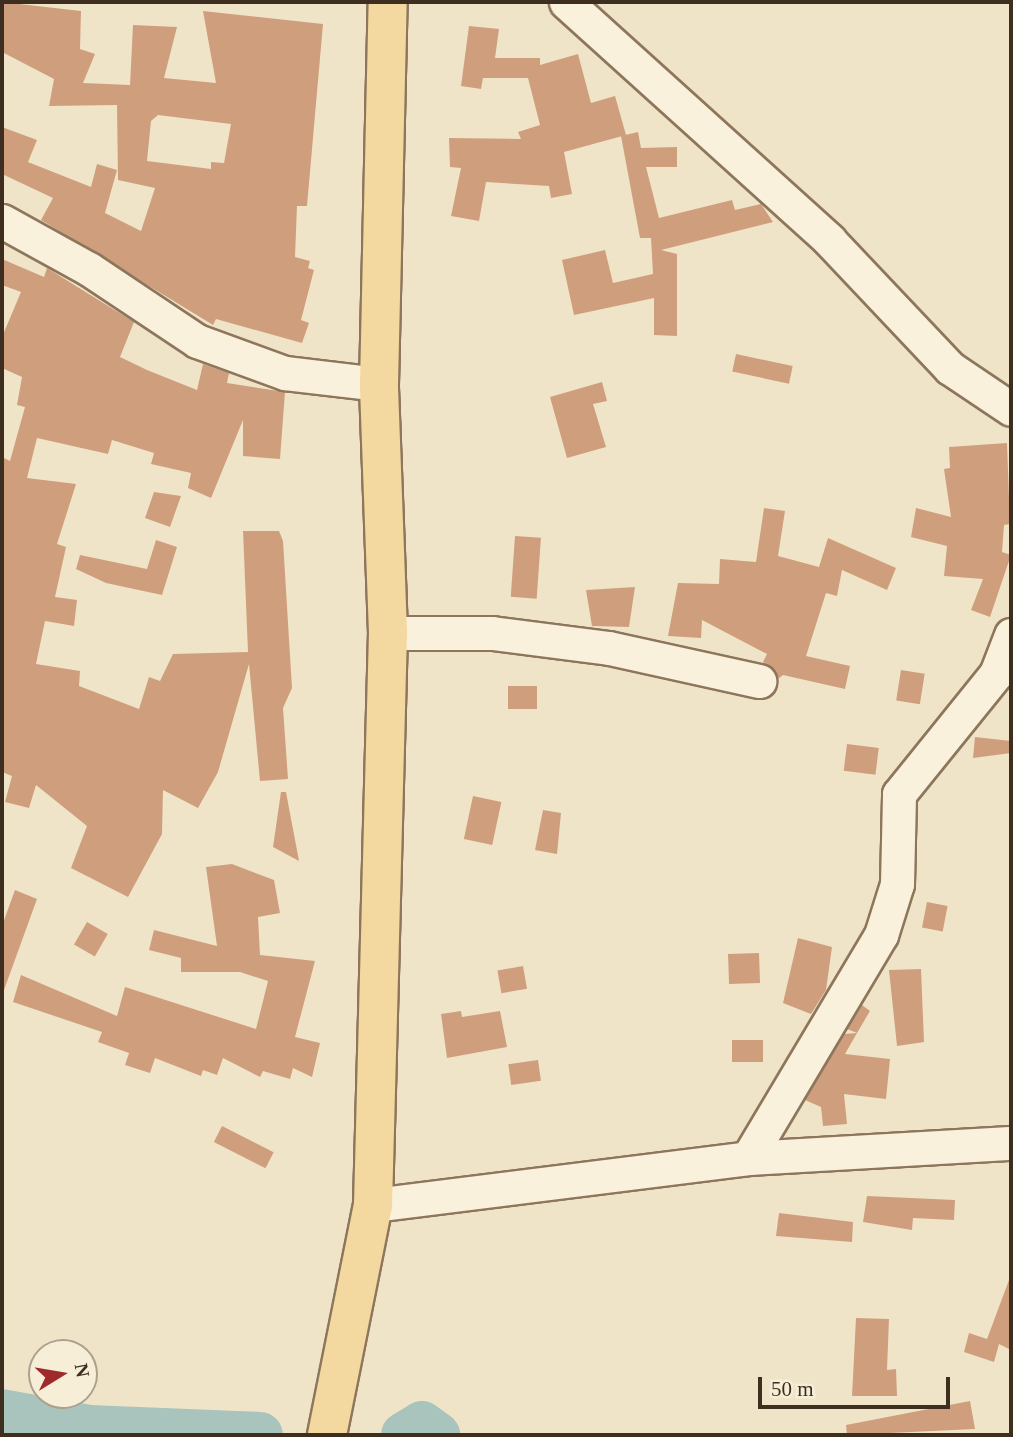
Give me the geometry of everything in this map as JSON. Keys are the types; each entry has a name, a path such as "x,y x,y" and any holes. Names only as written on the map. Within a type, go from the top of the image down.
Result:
{"main road":[{"path":"327,1435 340,1395 373,1205 388,632 379,384 388,2"}],"street":[{"path":"566,2 829,240 950,368 1011,409"},
{"path":"2,221 89,269 197,341 285,373 379,384"},
{"path":"388,632 492,634 609,648 759,681"},
{"path":"748,1158 881,935 897,884 899,794 1004,677 1011,635"},
{"path":"373,1205 748,1158 1011,1143"}],"building":[{"path":"2,2 81,11 80,49 95,54 83,83 130,85 133,25 177,27 164,78 216,83 203,11 323,24 307,206 297,206 295,257 310,261 308,268 314,270 301,320 309,323 302,343 216,319 213,325 41,220 53,198 2,174 2,127 37,140 28,162 91,187 97,164 117,170 105,213 141,231 155,188 118,180 117,105 49,106 54,79 2,52","holes":["158,115 231,124 224,163 211,162 211,169 147,161 151,121"]},
{"path":"469,26 499,29 495,58 540,58 540,65 578,54 591,103 615,96 626,135 564,152 572,194 551,198 549,186 486,182 479,221 451,216 461,168 450,167 449,138 521,139 518,132 540,125 528,78 483,78 481,89 461,86"},
{"path":"638,132 641,148 677,147 677,167 646,167 659,218 732,200 735,210 761,204 773,222 661,250 677,254 677,336 654,335 654,298 574,315 562,260 605,250 613,283 653,274 651,238 640,238 621,136"},
{"path":"2,259 44,277 47,268 134,322 120,357 147,370 197,390 203,364 229,373 227,383 285,392 280,459 243,456 243,420 211,498 188,488 191,473 151,464 154,453 112,440 108,454 37,438 27,478 76,484 57,544 66,547 55,597 77,600 74,626 45,621 36,664 80,671 79,686 139,709 149,677 160,681 173,654 248,652 243,531 279,531 283,541 292,688 283,708 288,779 260,781 249,664 218,772 198,808 163,790 162,834 128,897 71,868 87,826 36,785 29,808 5,802 12,776 2,772 2,457 10,461 25,407 17,405 22,377 2,368 2,337 21,292 2,285"},
{"path":"736,354 793,366 789,384 732,372"},
{"path":"602,382 607,401 593,404 606,447 567,458 550,397"},
{"path":"1007,443 1010,524 1004,525 1002,552 1011,555 990,617 971,610 983,579 944,576 947,546 911,537 916,508 951,517 944,469 950,468 949,447"},
{"path":"154,492 181,496 170,527 145,518"},
{"path":"764,508 785,511 778,556 819,567 828,538 896,568 887,590 842,570 837,596 826,593 806,656 850,666 845,689 783,675 778,679 763,662 767,654 702,620 701,638 668,636 678,583 719,584 720,559 756,562"},
{"path":"515,536 541,538 537,599 511,597"},
{"path":"156,540 177,547 162,595 106,583 76,569 80,555 147,569"},
{"path":"635,587 629,627 592,626 586,590"},
{"path":"901,670 925,674 920,704 896,701"},
{"path":"508,686 537,686 537,709 508,709"},
{"path":"975,737 1011,741 1011,753 973,758"},
{"path":"847,744 879,748 875,775 844,771"},
{"path":"281,792 286,792 299,861 273,847"},
{"path":"473,796 501,802 492,845 464,839"},
{"path":"543,810 561,813 557,854 535,850"},
{"path":"232,864 274,880 280,913 258,917 260,955 315,961 295,1037 320,1043 312,1077 293,1068 290,1079 263,1071 260,1077 223,1058 217,1075 203,1070 201,1076 155,1058 150,1073 125,1065 129,1053 98,1042 102,1032 13,1002 21,975 117,1016 125,987 256,1029 268,981 240,972 181,972 181,958 149,950 154,930 217,946 206,867"},
{"path":"15,890 37,899 4,990 2,926"},
{"path":"927,902 948,906 943,932 922,928"},
{"path":"87,922 108,934 95,957 74,945"},
{"path":"798,938 832,947 826,990 811,1014 783,1003"},
{"path":"759,953 760,983 729,984 728,954"},
{"path":"523,966 527,989 501,993 497,971"},
{"path":"921,969 924,1042 897,1046 889,970"},
{"path":"862,1005 870,1011 857,1033 847,1029"},
{"path":"461,1011 462,1017 500,1011 507,1047 447,1058 441,1014"},
{"path":"857,1033 845,1054 890,1059 886,1099 844,1094 847,1124 823,1126 821,1107 805,1100 844,1034"},
{"path":"732,1040 763,1040 763,1062 732,1062"},
{"path":"538,1060 541,1081 511,1085 508,1064"},
{"path":"222,1126 274,1152 266,1168 214,1142"},
{"path":"867,1196 955,1200 954,1220 913,1218 912,1230 863,1222"},
{"path":"779,1213 853,1222 852,1242 776,1236"},
{"path":"1009,1280 1011,1350 999,1344 994,1362 964,1352 969,1333 987,1339"},
{"path":"856,1318 889,1319 887,1370 896,1369 897,1396 852,1396"},
{"path":"970,1401 975,1429 847,1435 846,1425"}],"waterway":[{"path":"2,1412 89,1428 260,1435"},
{"path":"404,1435 422,1424 437,1435"}]}
